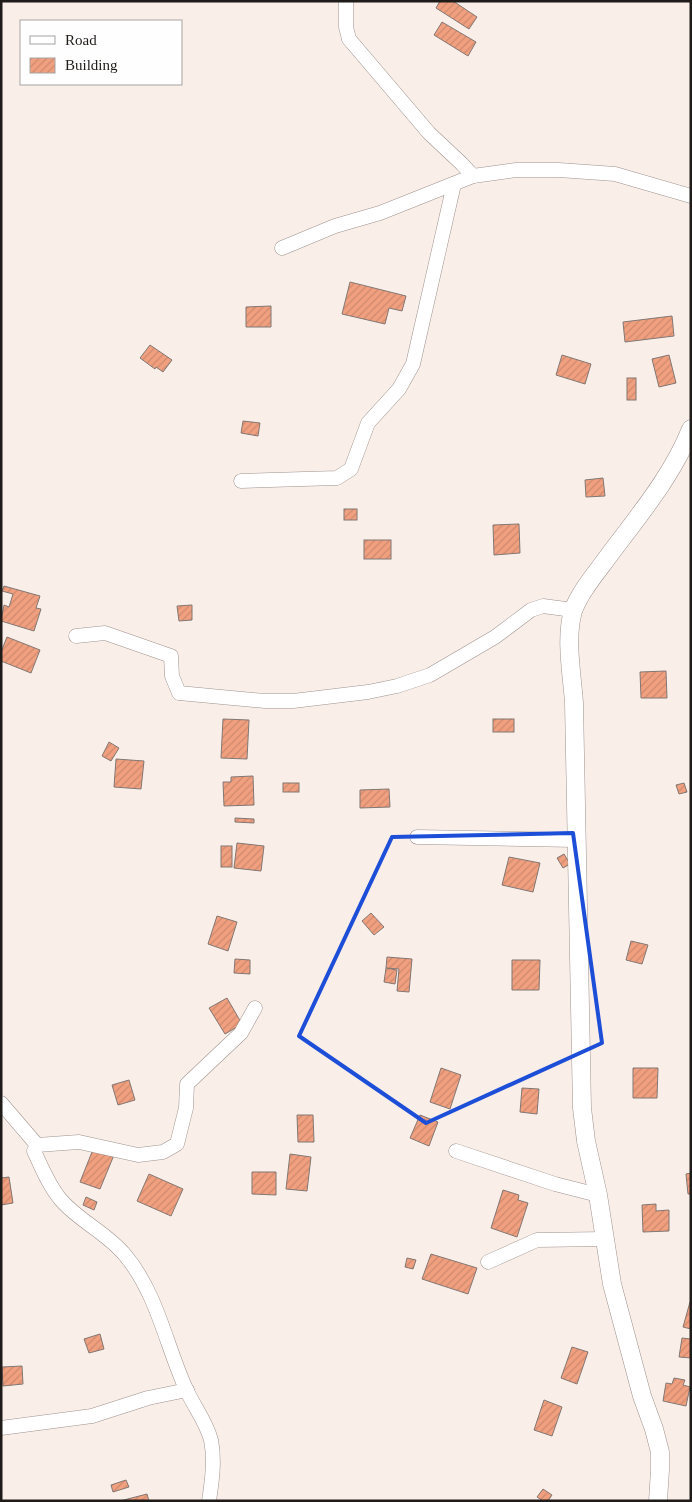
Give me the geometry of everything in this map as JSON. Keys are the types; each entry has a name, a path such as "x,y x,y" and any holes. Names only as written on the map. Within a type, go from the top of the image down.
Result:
{"street":[{"path":"346,1 346,27 349,39 429,133 473,176"},
{"path":"282,248 335,226 380,213 473,176 516,170 558,170 615,174 691,196"},
{"path":"241,481 337,478 351,469 368,423 399,389 413,364 454,184"},
{"path":"658,1501 660,1452 617,1302 604,1239 598,1195 586,1141 582,1108 574,703 570,639 574,610 579,598 651,501 670,470 690,431"},
{"path":"76,636 106,633 171,656 172,676 180,693 265,701 293,701 368,692 398,686 430,675 464,656 495,637 531,610 543,606 574,610"},
{"path":"417,838 576,840"},
{"path":"37,1145 79,1142 138,1155 163,1152 176,1144 186,1108 187,1084 241,1032 255,1008"},
{"path":"1,1103 37,1145"},
{"path":"37,1145 34,1150 46,1179 62,1201 99,1230 124,1254 142,1280 187,1390 202,1417 211,1441 213,1472 209,1501"},
{"path":"456,1151 555,1184 598,1195"},
{"path":"488,1262 537,1240 604,1239"},
{"path":"1,1428 92,1416 148,1398 187,1390"}],"highlighted area":[{"path":"573,833 602,1043 426,1123 299,1036 392,837"}],"building":[{"path":"440,1 453,1 477,17 469,29 436,8"},
{"path":"442,22 476,42 468,56 434,35"},
{"path":"350,282 406,296 402,311 389,308 385,324 342,314"},
{"path":"271,306 271,327 246,327 246,307"},
{"path":"672,316 674,336 625,342 623,322"},
{"path":"150,345 172,360 163,372 156,367 155,369 140,358"},
{"path":"562,355 591,364 585,384 556,375"},
{"path":"669,355 676,383 659,387 652,359"},
{"path":"627,378 636,378 636,400 627,400"},
{"path":"243,421 260,423 258,436 241,433"},
{"path":"603,478 605,496 586,497 585,480"},
{"path":"344,509 357,509 357,520 344,520"},
{"path":"519,524 520,553 494,555 493,525"},
{"path":"364,540 391,540 391,559 364,559"},
{"path":"4,586 40,596 36,608 41,609 34,631 1,621 4,605 9,607 13,594 2,591"},
{"path":"192,605 192,620 179,621 177,606"},
{"path":"7,637 40,650 31,673 1,661 1,652"},
{"path":"666,671 667,698 641,698 640,672"},
{"path":"223,719 249,720 247,759 221,758"},
{"path":"493,719 514,719 514,732 493,732"},
{"path":"109,742 119,748 111,761 102,756"},
{"path":"116,759 144,761 141,789 114,787"},
{"path":"253,776 254,805 224,806 223,782 231,782 231,777"},
{"path":"283,783 299,783 299,792 283,792"},
{"path":"684,783 687,792 679,794 676,785"},
{"path":"389,789 390,807 360,808 360,790"},
{"path":"235,818 254,819 254,823 235,822"},
{"path":"237,843 264,846 261,871 234,868"},
{"path":"221,846 232,846 232,867 221,867"},
{"path":"564,854 570,864 563,868 557,858"},
{"path":"509,857 540,863 533,892 502,885"},
{"path":"371,913 384,927 374,935 362,921"},
{"path":"217,916 237,922 228,951 208,944"},
{"path":"631,941 648,945 642,964 626,960"},
{"path":"387,957 412,959 409,992 397,991 399,969 386,968"},
{"path":"235,959 250,960 250,974 234,973"},
{"path":"512,960 540,960 539,990 512,990"},
{"path":"386,968 397,970 395,984 384,982"},
{"path":"227,998 242,1024 225,1034 209,1008"},
{"path":"441,1068 461,1075 450,1109 430,1102"},
{"path":"633,1068 658,1068 657,1098 633,1098"},
{"path":"129,1080 135,1100 118,1105 112,1085"},
{"path":"522,1088 539,1089 537,1114 520,1112"},
{"path":"297,1115 313,1115 314,1142 298,1142"},
{"path":"420,1115 438,1122 429,1146 410,1138"},
{"path":"94,1147 114,1155 100,1189 80,1182"},
{"path":"290,1154 311,1157 307,1191 286,1189"},
{"path":"252,1172 276,1172 276,1195 252,1194"},
{"path":"691,1173 691,1194 688,1194 686,1174"},
{"path":"149,1174 183,1189 171,1216 137,1201"},
{"path":"9,1177 13,1203 1,1205 1,1178"},
{"path":"503,1190 519,1195 518,1200 528,1203 517,1237 491,1228"},
{"path":"86,1197 97,1202 94,1210 83,1205"},
{"path":"656,1204 656,1211 669,1210 669,1231 643,1232 642,1205"},
{"path":"431,1254 477,1268 468,1294 422,1279"},
{"path":"407,1258 416,1260 413,1269 405,1267"},
{"path":"691,1302 691,1329 683,1327"},
{"path":"100,1334 104,1349 89,1353 84,1339"},
{"path":"682,1338 691,1339 691,1358 679,1357"},
{"path":"572,1347 588,1352 577,1384 561,1378"},
{"path":"22,1366 23,1384 3,1386 2,1367"},
{"path":"674,1378 685,1380 683,1385 690,1387 686,1406 663,1401 666,1383 672,1384"},
{"path":"544,1400 562,1407 552,1436 534,1430"},
{"path":"126,1480 129,1487 113,1492 111,1485"},
{"path":"543,1489 552,1495 548,1501 543,1501 537,1497"},
{"path":"147,1494 149,1501 120,1501"}]}
